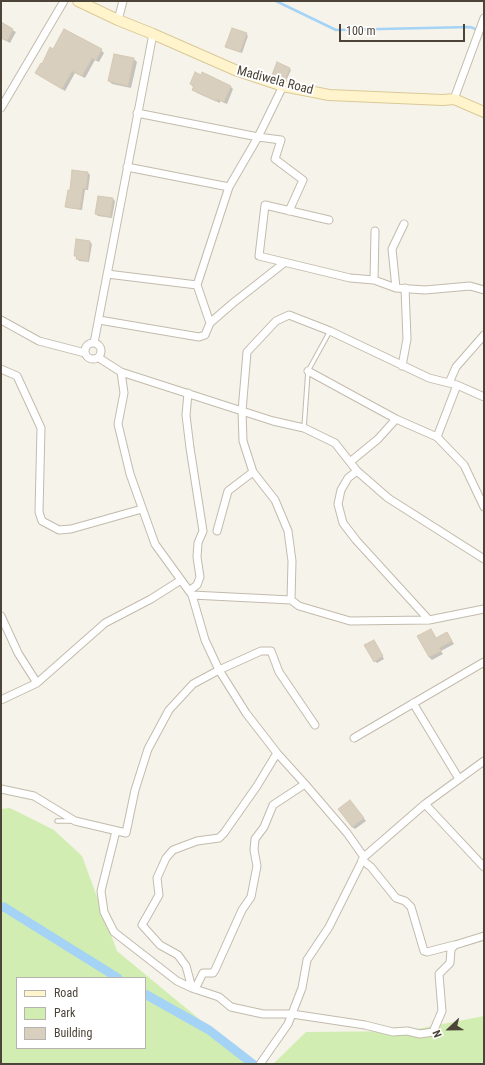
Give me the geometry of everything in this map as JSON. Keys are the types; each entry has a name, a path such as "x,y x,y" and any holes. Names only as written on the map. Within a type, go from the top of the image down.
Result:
{"main road":[{"name":"Madiwela Road","path":"78,1 118,20 235,70 283,86 329,95 443,100 454,99 484,112"}],"street":[{"path":"1,108 64,1"},
{"path":"118,20 123,1"},
{"path":"454,99 484,18"},
{"path":"94,343 152,34"},
{"path":"210,323 197,285 229,187 258,137 283,86"},
{"path":"137,113 258,137 281,140 275,159 303,180 289,211"},
{"path":"127,167 229,187"},
{"path":"328,220 265,205 259,256 350,278 374,280 396,288 425,290 470,286 484,290"},
{"path":"396,288 392,249 404,224"},
{"path":"374,280 375,231"},
{"path":"99,320 200,337 205,335 210,323 232,303 284,263"},
{"path":"107,274 197,285"},
{"path":"402,366 407,339 405,288"},
{"path":"291,600 292,561 288,532 275,500 253,472 243,441 242,410 247,352 276,321 289,315 330,331 429,378 457,385 484,396"},
{"path":"1,320 39,341 85,353 89,359 96,360 99,358 121,372 273,421 304,428 336,443 357,470 388,498 484,559"},
{"path":"449,383 456,367 484,335"},
{"path":"85,353 86,347 91,343 94,343 100,346 101,355 99,358"},
{"path":"1,369 17,376 41,428 39,512 42,521 58,530 71,529 142,509"},
{"path":"308,371 396,419 437,437 464,465 484,507"},
{"path":"121,372 124,393 118,424 130,474 142,509 155,544 191,593 205,640 219,670 246,713 277,753 346,833 363,858 396,898 405,901 411,907 424,951 427,952 484,936"},
{"path":"437,437 457,385"},
{"path":"188,393 186,415 203,531 198,543 196,557 200,577 197,585 191,593"},
{"path":"350,462 378,439 396,419"},
{"path":"357,470 348,478 341,490 338,504 343,523 356,540 428,620"},
{"path":"217,531 228,491 253,472"},
{"path":"1,700 38,683 105,623 151,599 181,580"},
{"path":"191,593 291,600 299,606 350,621 428,620 484,609"},
{"path":"1,616 18,653 38,683"},
{"path":"1,789 34,796 75,821 126,833 135,790 148,749 169,710 193,684 261,650 271,651 280,672 315,725"},
{"path":"354,738 484,662"},
{"path":"413,703 458,779"},
{"path":"193,988 186,966 178,955 160,946 142,925 159,895 157,878 166,858 173,850 198,841 219,838 224,833 257,786 277,753"},
{"path":"260,1064 288,1024 302,988 307,960 329,927 363,858 425,804 484,761"},
{"path":"193,988 203,973 213,973 215,970 242,910 251,897 257,866 254,850 255,839 264,827 274,805 305,784"},
{"path":"425,804 484,867"},
{"path":"116,831 102,891 104,912 114,932 177,981 219,997 231,1007 262,1014 292,1014 365,1025 393,1032 407,1031 420,1034 433,1032 442,1012 439,974 450,963 451,949 454,945"}],"lane":[{"path":"304,428 308,371 330,331"},
{"path":"57,821 75,821"}],"green space":[{"path":"10,808 54,830 82,856 117,951 245,1057 246,1064 1,1064 1,809"},
{"path":"484,1016 484,1064 273,1064 306,1032 407,1031"}],"building":[{"path":"1,22 13,29 7,41 1,38"},
{"path":"232,28 247,33 240,52 225,47"},
{"path":"64,29 102,49 96,60 92,58 82,76 72,71 62,89 35,73 41,63 42,64 50,47 53,49"},
{"path":"114,54 134,58 128,86 108,81"},
{"path":"277,62 290,68 285,80 272,75"},
{"path":"195,72 201,75 202,72 231,86 224,102 217,99 216,101 192,90 194,86 190,84"},
{"path":"72,170 88,172 86,189 83,188 80,209 65,207 68,190 70,190"},
{"path":"98,196 113,198 110,217 95,214"},
{"path":"76,239 90,241 88,261 76,259 77,256 74,256"},
{"path":"431,629 436,638 447,632 452,641 439,648 441,651 429,657 417,636"},
{"path":"374,640 383,656 374,662 364,645"},
{"path":"350,800 364,818 352,827 338,809"}],"waterway":[{"path":"276,1 336,30 470,27 484,32"},
{"path":"1,907 4,907 116,977"},
{"path":"146,995 209,1030 253,1064"}]}
